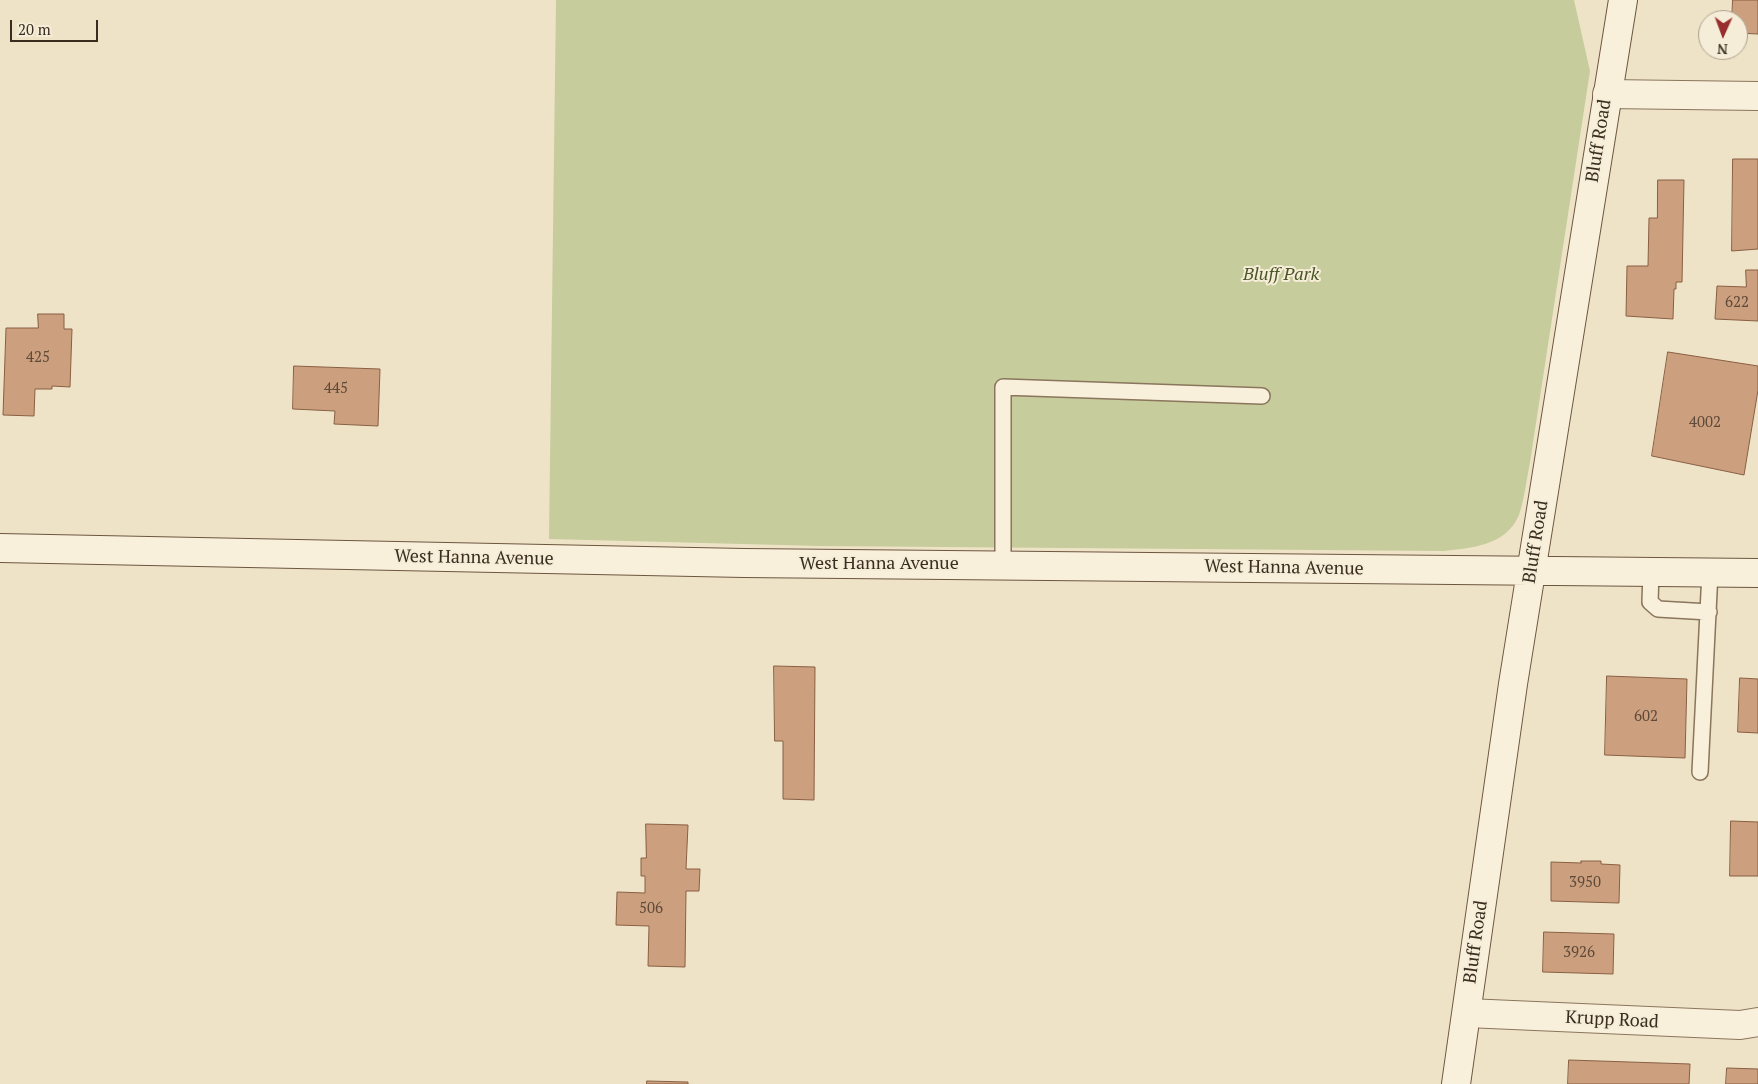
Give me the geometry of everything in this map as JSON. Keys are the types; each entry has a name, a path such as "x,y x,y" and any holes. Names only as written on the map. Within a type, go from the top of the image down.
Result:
{"main road":[{"name":"Bluff Road","path":"1456,1084 1513,684 1623,0"},
{"path":"1607,94 1758,96"},
{"name":"West Hanna Avenue","path":"0,548 734,563 1758,573"},
{"name":"Krupp Road","path":"1467,1014 1740,1026 1758,1022"}],"lane":[{"path":"1003,566 1003,387 1262,396"},
{"path":"1651,571 1650,602 1658,609 1709,612"},
{"path":"1700,772 1710,572"}],"green space":[{"name":"Bluff Park","path":"556,0 1574,0 1590,71 1530,462 1519,515 1506,533 1487,544 1443,551 820,546 549,539"}],"building":[{"path":"1733,0 1758,0 1758,34 1748,34 1748,10 1732,10"},
{"path":"1733,159 1758,159 1758,249 1732,251"},
{"path":"1658,180 1684,180 1682,282 1676,282 1676,289 1674,289 1673,319 1626,316 1627,266 1648,266 1649,218 1657,218"},
{"path":"1746,270 1758,270 1758,321 1715,319 1717,286 1746,287"},
{"path":"38,314 64,314 64,329 72,329 70,387 52,386 52,389 35,389 34,416 3,415 6,328 38,328"},
{"path":"1668,352 1758,366 1758,390 1744,475 1652,456"},
{"path":"294,366 380,369 378,426 334,424 335,411 293,409"},
{"path":"774,666 815,667 814,800 783,799 783,741 775,741"},
{"path":"1607,676 1687,679 1685,758 1605,755"},
{"path":"1740,678 1758,679 1758,733 1738,732"},
{"path":"1731,821 1758,822 1758,876 1730,876"},
{"path":"646,824 688,825 686,869 700,869 699,891 686,891 685,967 648,966 649,926 616,925 617,892 645,893 645,876 641,876 641,858 646,858"},
{"path":"1581,861 1601,861 1601,864 1620,865 1619,903 1551,901 1551,862 1581,863"},
{"path":"1544,932 1614,934 1613,974 1543,972"},
{"path":"1569,1060 1690,1064 1689,1084 1568,1084"},
{"path":"1727,1068 1758,1069 1758,1084 1726,1084"},
{"path":"647,1081 688,1082 688,1084 647,1084"}]}
